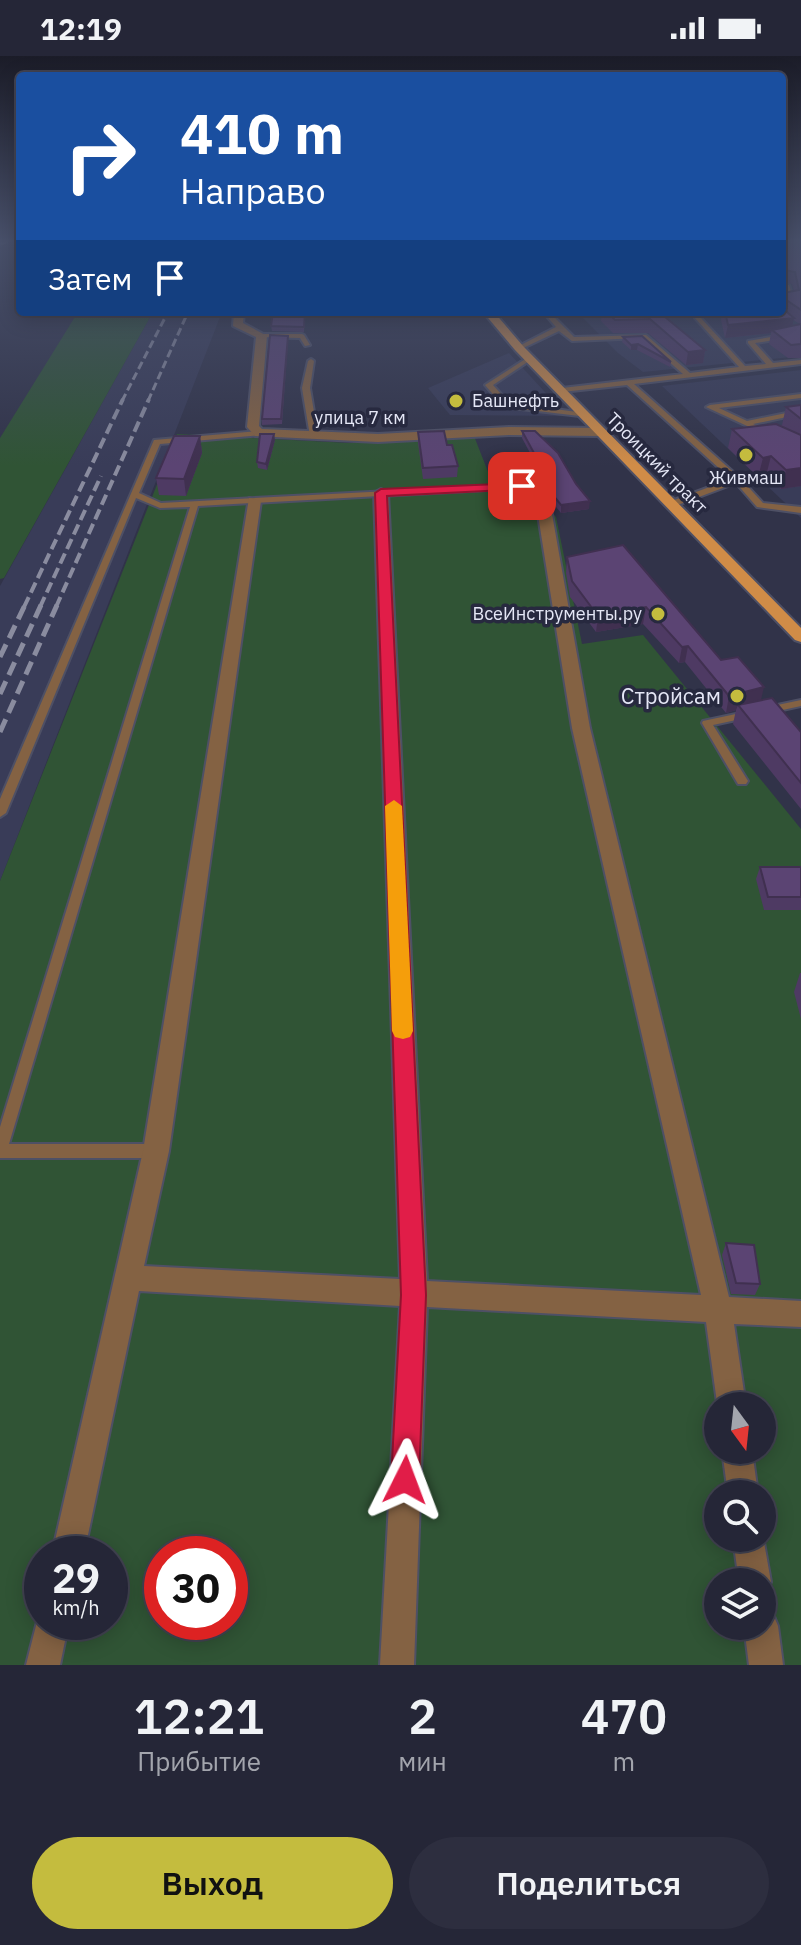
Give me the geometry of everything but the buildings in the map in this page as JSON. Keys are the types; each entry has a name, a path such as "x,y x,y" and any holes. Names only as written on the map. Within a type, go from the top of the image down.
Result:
{"main road":[{"name":"Троицкий тракт","path":"492,316 801,637"}],"street":[{"path":"238,316 237,324 262,336 253,427 259,433"},
{"name":"улица 7 км","path":"259,433 378,438 509,431 601,432"},
{"path":"522,486 545,514 581,728 718,1310 729,1392"},
{"path":"381,493 414,1295 397,1665"},
{"path":"72,1536 156,1151 254,501"},
{"path":"130,1278 801,1314"},
{"path":"43,1665 48,1640"},
{"path":"763,1640 766,1665"}],"lane":[{"path":"550,316 572,339 644,336 688,375"},
{"path":"697,316 744,369"},
{"path":"792,325 801,333"},
{"path":"560,328 525,353 489,385 507,405 585,415"},
{"path":"771,365 750,342 801,333"},
{"path":"262,336 302,336 307,345"},
{"path":"311,361 306,388 314,436"},
{"path":"562,390 801,362"},
{"path":"628,382 737,480 760,505 801,510"},
{"path":"774,437 710,407 801,396"},
{"path":"748,423 801,412"},
{"path":"0,813 157,442 259,433"},
{"path":"672,504 737,480"},
{"path":"134,494 160,506 522,486"},
{"path":"156,1151 0,1151 195,504"},
{"path":"742,781 707,723 801,703"}],"shaded area":[{"path":"151,316 220,316 0,881 0,586"},
{"path":"581,316 801,316 801,356 643,372 618,353"},
{"path":"509,353 567,416 450,415 428,388"},
{"path":"801,370 801,518 662,386"}],"green space":[{"path":"75,316 151,316 4,578 0,579 0,438"},
{"path":"177,434 349,443 474,436 492,482 522,481 556,517 582,644 643,635 801,829 801,1665 0,1665 0,881"}],"railway":[{"path":"123,400 166,316"},
{"path":"148,401 186,316"},
{"path":"56,607 149,399"},
{"path":"24,607 123,400"},
{"path":"40,607 101,476"},
{"path":"0,657 25,605"},
{"path":"0,694 41,605"},
{"path":"0,732 57,605"}],"slow traffic":[{"path":"394,806 403,1031"}],"place":[{"name":"Башнефть","path":"456,401"},
{"name":"Живмаш","path":"746,455"},
{"name":"ВсеИнструменты.ру","path":"658,614"},
{"name":"Стройсам","path":"737,696"}],"route":[{"path":"405,1480 414,1295 381,493 522,486"}]}
